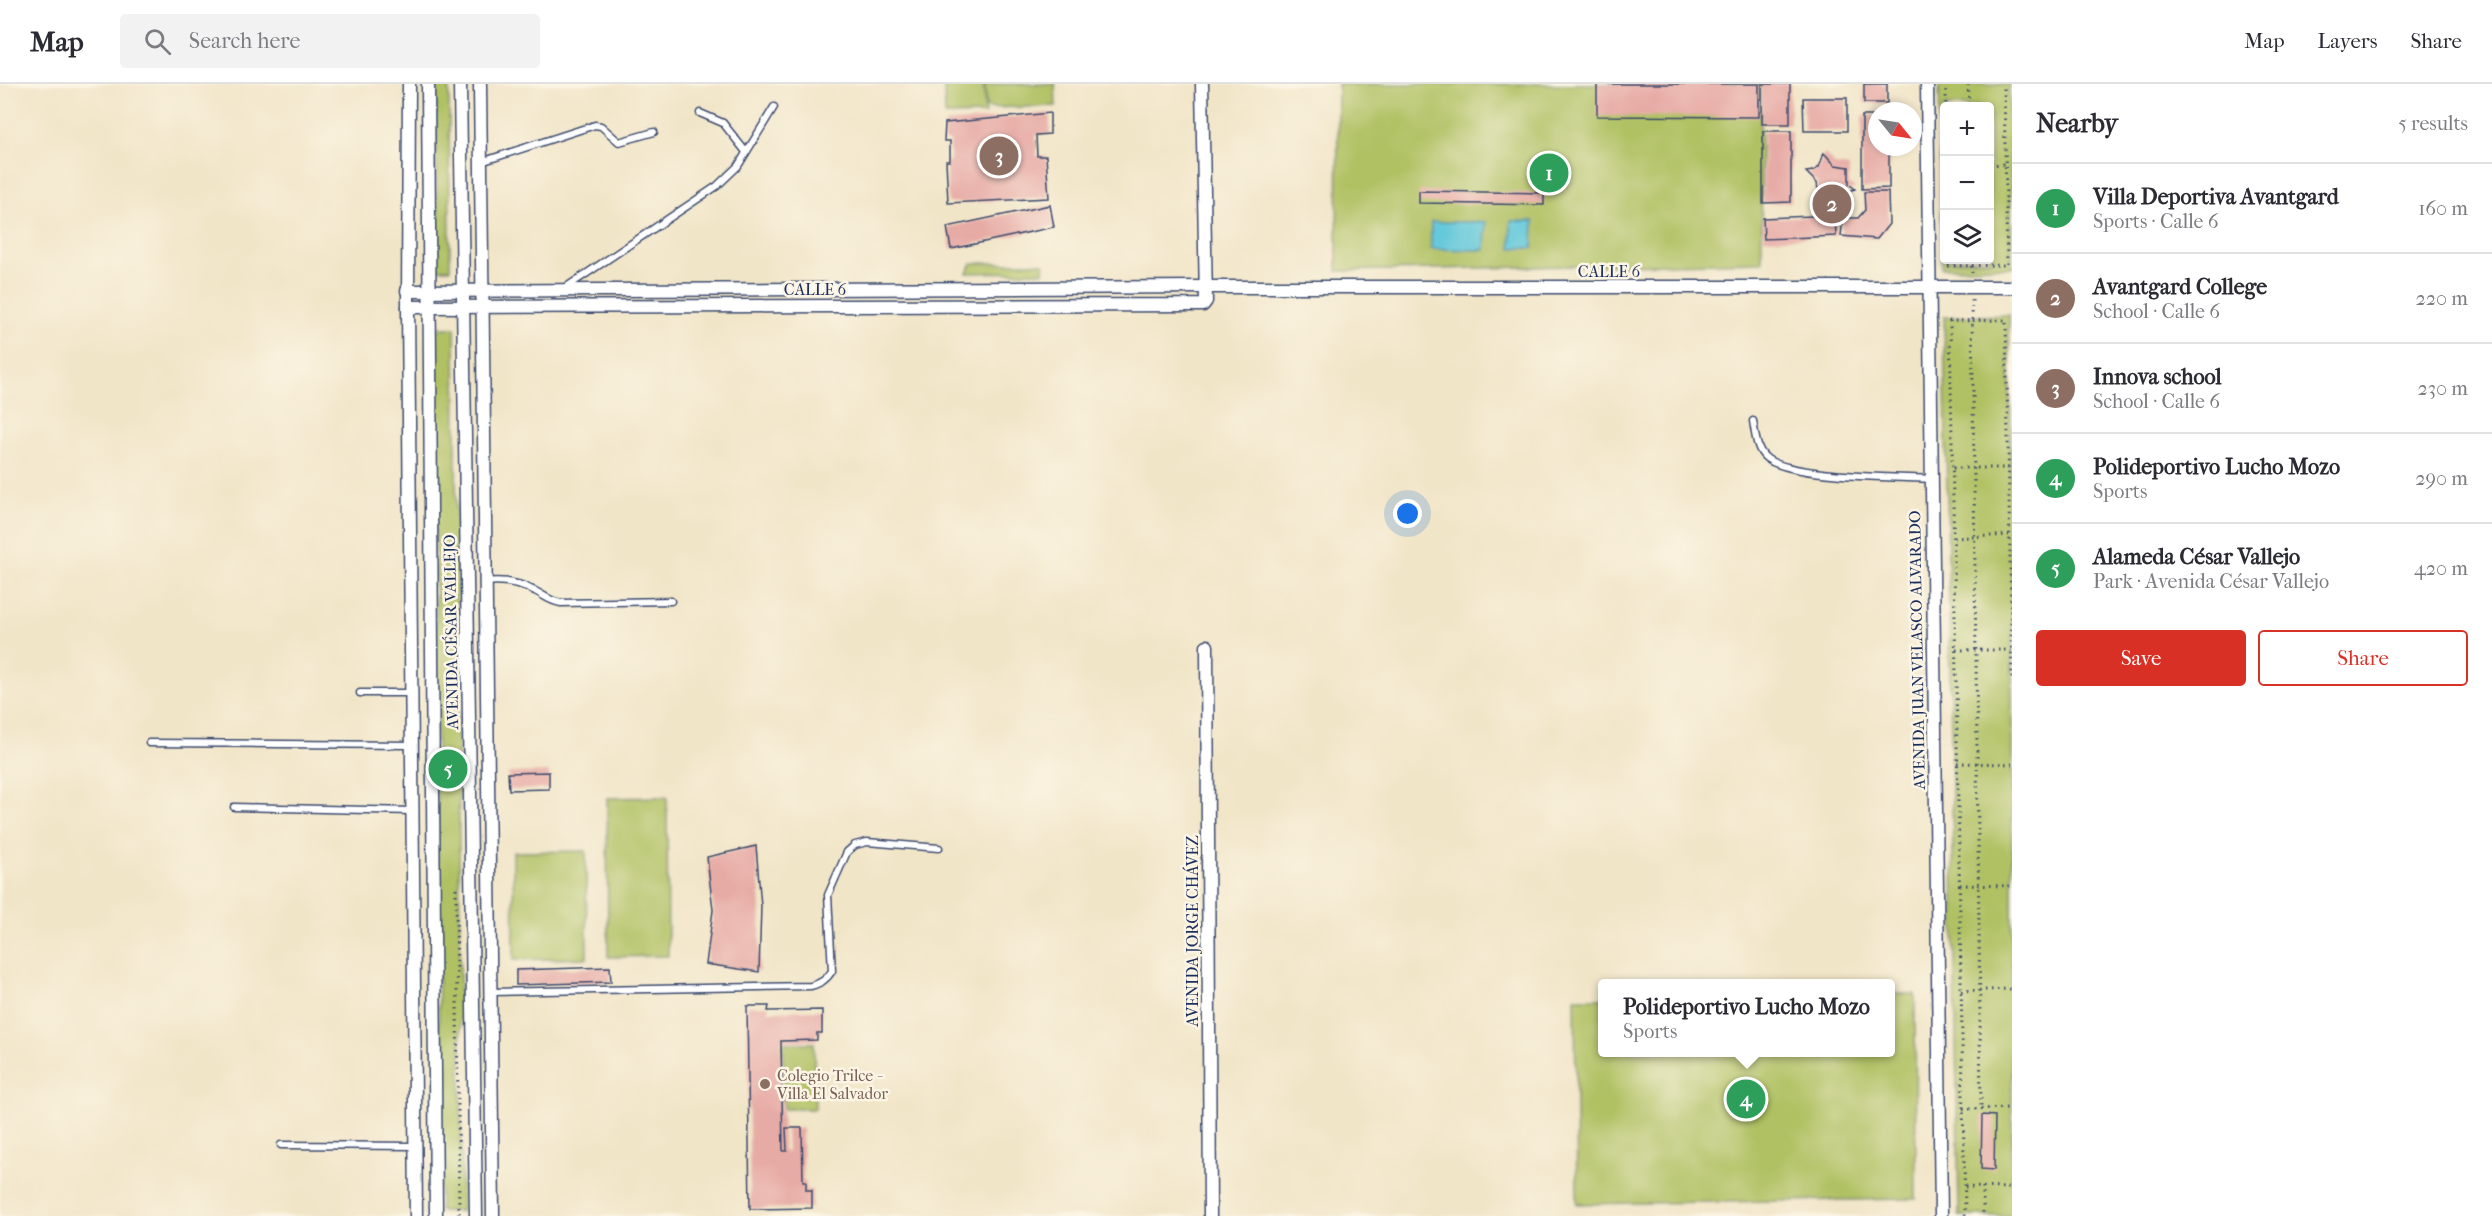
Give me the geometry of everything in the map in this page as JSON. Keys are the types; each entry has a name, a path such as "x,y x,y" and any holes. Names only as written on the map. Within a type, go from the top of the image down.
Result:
{"street":[{"path":"409,84 407,291 416,1216"},
{"name":"AVENIDA CÉSAR VALLEJO","path":"428,84 436,1216"},
{"name":"AVENIDA CÉSAR VALLEJO","path":"460,84 476,1216"},
{"path":"480,84 493,1216"},
{"path":"1202,84 1205,287"},
{"name":"AVENIDA JUAN VELASCO ALVARADO","path":"1926,84 1941,1216"},
{"path":"1093,287 1093,304"},
{"name":"CALLE 6","path":"407,291 1093,287 2012,287"},
{"name":"CALLE 6","path":"408,307 1203,305 1206,301 1205,287"},
{"path":"856,305 857,288"},
{"path":"708,289 708,306"},
{"path":"530,290 531,306"},
{"path":"588,290 588,306"},
{"name":"AVENIDA JORGE CHÁVEZ","path":"1207,646 1210,1216"}],"lane":[{"path":"562,290 717,186 738,166 774,107"},
{"path":"700,113 723,123 747,152"},
{"path":"480,162 595,125 602,126 613,139 619,142 654,132"},
{"path":"1753,421 1759,448 1764,457 1771,462 1803,472 1931,478"},
{"path":"486,582 504,580 534,591 548,601 561,603 671,601"},
{"path":"360,693 411,693"},
{"path":"149,743 411,745"},
{"path":"234,807 412,811"},
{"path":"491,992 811,986 819,984 826,980 832,971 828,895 847,852 855,845 867,842 939,848"},
{"path":"281,1146 415,1146"}],"path":[{"path":"1946,84 1946,102"},
{"path":"1968,84 1969,102"},
{"path":"1948,264 1948,266 2007,265 2004,84"},
{"path":"1994,165 2005,164"},
{"path":"1965,1216 1950,321 2006,320 2012,681"},
{"path":"1972,321 1982,1108"},
{"path":"1952,468 2008,468"},
{"path":"1954,538 2009,535"},
{"path":"1956,651 2012,650"},
{"path":"1958,764 2012,764"},
{"path":"1960,885 2012,886"},
{"path":"1961,991 2012,989"},
{"path":"1963,1109 2012,1107"},
{"path":"1965,1187 2012,1188"},
{"path":"1983,1188 1983,1216"}],"green space":[{"path":"436,84 449,84 450,269 437,269"},
{"path":"944,84 984,84 985,114 945,115"},
{"path":"985,84 1055,84 1056,106 986,108"},
{"path":"1338,84 1760,84 1762,262 1337,271"},
{"path":"1939,84 2009,84 2012,267 1942,268 1942,264 1994,264 1994,102 1940,102 1940,145"},
{"path":"972,263 1044,263 1043,272 967,273"},
{"path":"2009,315 2012,517 2012,1216 1959,1216 1944,317"},
{"path":"434,328 455,328 462,1211 440,1211"},
{"path":"667,797 668,956 608,957 607,798"},
{"path":"586,851 587,958 514,960 513,852"},
{"path":"1895,994 1915,994 1916,1199 1577,1204 1575,998 1598,998 1598,1057 1895,1057"},
{"path":"783,1043 814,1043 815,1109 784,1109"}],"water":[{"path":"1511,221 1534,221 1533,248 1511,248"},
{"path":"1431,222 1486,222 1485,250 1431,249"}],"building":[{"path":"1597,84 1759,84 1759,117 1597,116"},
{"path":"1762,84 1790,84 1790,124 1762,124"},
{"path":"1864,84 1887,84 1887,102 1864,103"},
{"path":"1803,98 1847,98 1847,131 1804,131"},
{"path":"1050,113 1050,134 1036,135 1037,156 1046,156 1049,198 948,203 946,161 950,161 950,141 944,141 945,123"},
{"path":"1862,116 1868,116 1868,156 1889,156 1889,188 1862,189"},
{"path":"1763,131 1791,131 1791,202 1763,203"},
{"path":"1824,153 1835,165 1849,167 1849,184 1855,189 1846,192 1840,202 1830,197 1819,197 1817,183 1806,172 1819,167"},
{"path":"1419,191 1544,193 1544,205 1419,203"},
{"path":"1864,192 1888,192 1889,224 1877,239 1841,236 1843,218 1858,218 1865,210"},
{"path":"1050,205 1054,227 951,249 947,227"},
{"path":"1835,215 1836,236 1764,239 1763,218"},
{"path":"549,772 549,789 509,790 508,773"},
{"path":"756,846 761,906 759,972 706,964 713,910 707,857"},
{"path":"610,967 611,982 516,985 516,970"},
{"name":"Colegio Trilce - Villa El Salvador","path":"747,1006 769,1006 768,1011 822,1010 822,1033 817,1033 817,1040 781,1041 783,1151 787,1151 786,1128 802,1128 803,1181 806,1181 806,1190 812,1190 812,1208 750,1209"},
{"path":"1982,1115 1995,1116 1994,1170 1981,1169"}],"place":[{"name":"Innova school","path":"999,156"},
{"name":"Villa Deportiva Avantgard","path":"1549,173"},
{"name":"Avantgard College","path":"1832,204"},
{"name":"Alameda César Vallejo","path":"448,769"},
{"name":"Colegio Trilce - Villa El Salvador","path":"765,1084"},
{"name":"Polideportivo Lucho Mozo","path":"1746,1099"}]}
